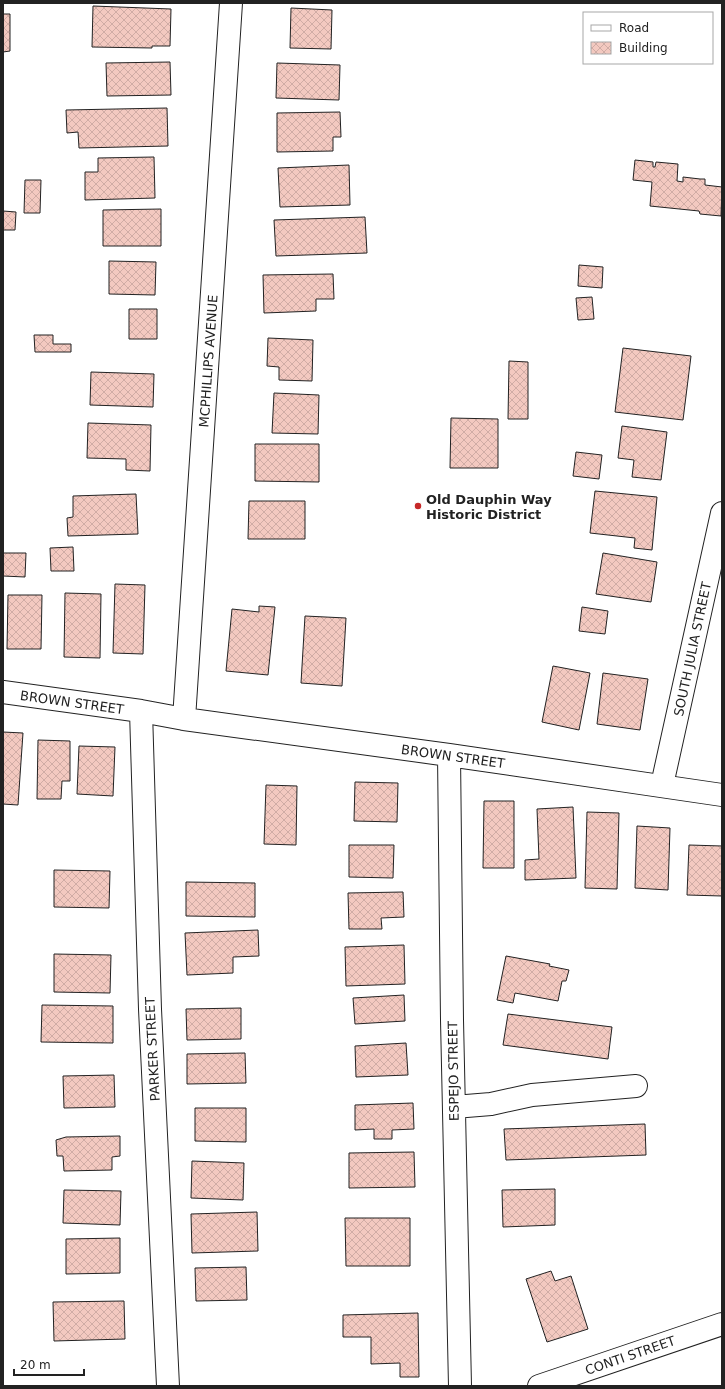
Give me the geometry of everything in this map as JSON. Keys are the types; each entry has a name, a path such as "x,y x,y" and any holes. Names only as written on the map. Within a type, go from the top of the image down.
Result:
{"street":[{"name":"MCPHILLIPS AVENUE","path":"184,720 231,3"},
{"name":"SOUTH JULIA STREET","path":"662,785 722,513"},
{"name":"BROWN STREET","path":"3,692 141,711 184,720 449,755 722,795"},
{"name":"PARKER STREET","path":"141,711 150,1009 168,1386"},
{"name":"ESPEJO STREET","path":"449,755 460,1386"},
{"path":"454,1106 491,1104 532,1094 636,1086"},
{"name":"CONTI STREET","path":"539,1386 722,1324"}],"building":[{"path":"93,6 171,9 170,46 152,46 152,48 92,47"},
{"path":"291,8 332,10 331,49 290,48"},
{"path":"3,14 10,14 10,51 3,52"},
{"path":"170,62 171,95 107,96 106,63"},
{"path":"277,63 340,65 339,100 276,98"},
{"path":"167,108 168,146 79,148 78,132 67,133 66,110"},
{"path":"340,112 341,137 333,137 333,151 277,152 277,113"},
{"path":"154,157 155,198 85,200 85,172 98,172 98,158"},
{"path":"635,160 653,162 653,167 655,167 656,162 678,164 677,181 683,182 683,177 705,179 705,185 722,187 721,216 700,214 699,211 650,206 652,182 633,180"},
{"path":"349,165 350,205 280,207 278,168"},
{"path":"25,180 41,180 40,213 24,213"},
{"path":"161,209 161,246 103,246 103,210"},
{"path":"3,211 16,212 15,230 3,230"},
{"path":"365,217 367,253 276,256 274,220"},
{"path":"109,261 156,262 155,295 109,294"},
{"path":"579,265 603,267 602,288 578,286"},
{"path":"333,274 334,299 316,299 316,311 264,313 263,275"},
{"path":"592,297 594,319 578,320 576,298"},
{"path":"129,309 157,309 157,339 129,339"},
{"path":"34,335 53,335 53,344 71,344 71,352 35,352"},
{"path":"268,338 313,340 312,381 279,380 279,367 267,366"},
{"path":"623,348 691,356 683,420 615,412"},
{"path":"509,361 528,362 528,419 508,419"},
{"path":"91,372 154,374 153,407 90,405"},
{"path":"274,393 319,395 318,434 272,433"},
{"path":"451,418 498,419 498,468 450,468"},
{"path":"88,423 151,425 150,471 126,470 126,459 87,458"},
{"path":"622,426 667,432 661,480 632,477 634,460 618,458"},
{"path":"255,444 319,444 319,482 255,481"},
{"path":"576,452 602,455 599,479 573,476"},
{"path":"595,491 657,497 652,550 634,548 635,538 590,533"},
{"path":"136,494 138,534 68,536 67,518 73,517 73,496"},
{"path":"249,501 305,501 305,539 248,539"},
{"path":"73,547 74,571 51,571 50,548"},
{"path":"3,553 26,553 25,577 3,576"},
{"path":"603,553 657,562 651,602 596,594"},
{"path":"115,584 145,585 143,654 113,653"},
{"path":"65,593 101,594 100,658 64,657"},
{"path":"8,595 42,595 41,649 7,649"},
{"path":"259,606 275,607 268,675 226,671 232,609 259,612"},
{"path":"582,607 608,611 605,634 579,631"},
{"path":"305,616 346,618 342,686 301,683"},
{"path":"553,666 590,673 579,730 542,722"},
{"path":"603,673 648,679 640,730 597,724"},
{"path":"3,732 23,733 18,805 3,804"},
{"path":"38,740 70,741 70,781 62,781 61,799 37,799"},
{"path":"79,746 115,747 113,796 77,794"},
{"path":"355,782 398,783 397,822 354,821"},
{"path":"266,785 297,786 296,845 264,844"},
{"path":"484,801 514,801 514,868 483,868"},
{"path":"573,807 576,878 525,880 525,860 539,859 537,809"},
{"path":"587,812 619,813 617,889 585,888"},
{"path":"637,826 670,828 668,890 635,888"},
{"path":"349,845 394,845 393,878 349,877"},
{"path":"689,845 722,846 722,896 687,895"},
{"path":"54,870 110,871 109,908 54,907"},
{"path":"186,882 255,883 255,917 186,916"},
{"path":"403,892 404,917 381,918 382,929 349,929 348,893"},
{"path":"258,930 259,956 233,957 233,973 187,975 185,933"},
{"path":"404,945 405,984 346,986 345,947"},
{"path":"54,954 111,955 110,993 54,992"},
{"path":"506,956 550,964 549,966 569,970 566,981 562,981 558,1001 515,993 513,1003 497,1000"},
{"path":"404,995 405,1021 355,1024 353,998"},
{"path":"42,1005 113,1006 113,1043 41,1042"},
{"path":"241,1008 241,1039 187,1040 186,1009"},
{"path":"508,1014 612,1027 608,1059 503,1045"},
{"path":"406,1043 408,1075 356,1077 355,1046"},
{"path":"245,1053 246,1083 187,1084 187,1054"},
{"path":"114,1075 115,1107 64,1108 63,1076"},
{"path":"413,1103 414,1129 392,1130 392,1139 374,1139 374,1129 355,1130 355,1105"},
{"path":"195,1108 246,1108 246,1142 195,1141"},
{"path":"645,1124 646,1155 506,1160 504,1129"},
{"path":"120,1136 120,1156 112,1157 112,1170 64,1171 63,1156 57,1156 56,1140 66,1137"},
{"path":"414,1152 415,1187 349,1188 349,1153"},
{"path":"192,1161 244,1163 243,1200 191,1198"},
{"path":"555,1189 555,1225 503,1227 502,1190"},
{"path":"64,1190 121,1191 120,1225 63,1223"},
{"path":"257,1212 258,1251 192,1253 191,1214"},
{"path":"345,1218 410,1218 410,1266 346,1266"},
{"path":"120,1238 120,1273 66,1274 66,1239"},
{"path":"246,1267 247,1300 196,1301 195,1268"},
{"path":"551,1271 555,1281 571,1276 588,1329 547,1342 526,1279"},
{"path":"124,1301 125,1339 54,1341 53,1302"},
{"path":"418,1313 419,1377 400,1377 400,1363 371,1364 371,1337 343,1337 343,1315"}],"place":[{"name":"Old Dauphin Way Historic District","path":"418,506"}]}
